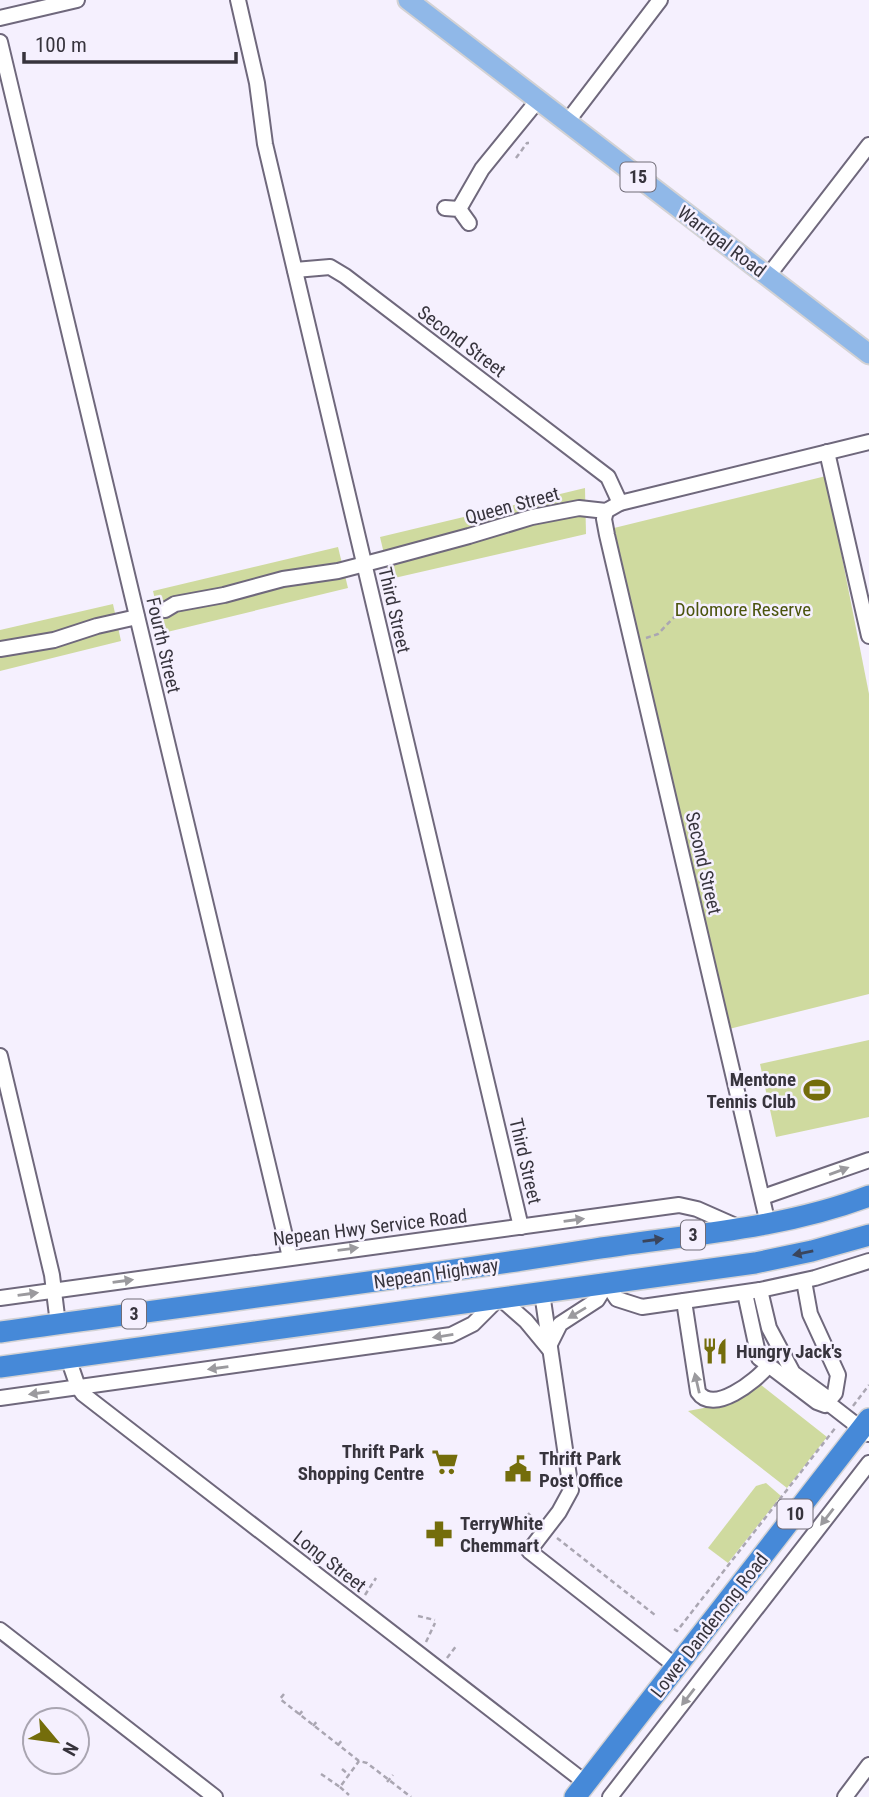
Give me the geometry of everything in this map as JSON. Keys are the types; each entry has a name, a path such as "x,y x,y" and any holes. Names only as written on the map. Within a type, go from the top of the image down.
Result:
{"highway":[{"name":"Nepean Highway","path":"0,1332 440,1273 741,1229 833,1209 869,1196"},
{"name":"Nepean Highway","path":"0,1367 755,1263 836,1245 869,1234"},
{"path":"537,1258 542,1293"},
{"path":"58,1324 59,1337 62,1340 105,1353"},
{"name":"Lower Dandenong Road","path":"581,1790 861,1425"}],"main road":[{"name":"Warrigal Road","path":"408,0 869,354"}],"street":[{"path":"0,18 77,0"},
{"name":"Third Street","path":"237,0 257,83 265,144 521,1227"},
{"path":"567,122 660,0"},
{"name":"Fourth Street","path":"0,42 290,1257"},
{"path":"469,223 452,209 538,100"},
{"path":"768,276 869,145"},
{"name":"Second Street","path":"295,270 330,267 345,276 608,477 620,503"},
{"path":"606,511 620,503 869,442"},
{"path":"827,452 869,636"},
{"name":"Queen Street","path":"165,610 175,604 224,595 282,579 338,571 554,512 584,508 606,511"},
{"name":"Second Street","path":"606,511 604,519 607,535 768,1224"},
{"path":"0,649 54,640 137,617"},
{"path":"0,1056 55,1290 58,1324"},
{"path":"763,1197 869,1160"},
{"name":"Nepean Hwy Service Road","path":"0,1298 685,1205 741,1229"},
{"path":"836,1245 869,1260"},
{"path":"550,1348 560,1324 597,1300 607,1284 615,1298 636,1306 745,1293 804,1281 869,1260"},
{"path":"745,1293 757,1354 768,1366 823,1405 829,1401 838,1383 838,1375 810,1314 804,1281"},
{"path":"760,1290 769,1328 793,1373 861,1425"},
{"path":"542,1293 571,1490 559,1512 529,1551 677,1667"},
{"path":"0,1398 452,1335 473,1324 500,1299 526,1321 550,1348"},
{"path":"684,1301 701,1397 710,1400 732,1394 750,1383 768,1366"},
{"name":"Long Street","path":"68,1358 78,1387 106,1412 581,1790"},
{"name":"Lower Dandenong Road","path":"610,1797 869,1463"},
{"path":"0,1630 215,1797"},
{"path":"845,1797 869,1765"}],"path":[{"path":"516,158 529,143"},
{"path":"632,642 658,634 677,614 675,609"},
{"path":"674,1629 677,1632 861,1425 869,1385"},
{"path":"528,1513 540,1525"},
{"path":"551,1534 655,1615"},
{"path":"365,1595 376,1578"},
{"path":"418,1616 435,1622 426,1642"},
{"path":"447,1658 457,1645"},
{"path":"284,1694 279,1699 411,1797"},
{"path":"282,1708 284,1703"},
{"path":"295,1718 304,1709"},
{"path":"313,1726 317,1720"},
{"path":"304,1725 307,1721"},
{"path":"316,1735 320,1731"},
{"path":"338,1745 343,1739"},
{"path":"330,1745 333,1741"},
{"path":"366,1763 370,1757"},
{"path":"340,1787 359,1761"},
{"path":"342,1769 349,1774"},
{"path":"321,1774 349,1795"},
{"path":"388,1781 393,1775"}],"green space":[{"name":"Dolomore Reserve","path":"826,476 869,694 869,994 729,1029 614,528"},
{"path":"585,488 586,534 390,579 380,537"},
{"path":"338,547 348,588 163,633 153,591"},
{"path":"113,604 121,641 0,671 0,630"},
{"name":"Mentone Tennis Club","path":"869,1040 869,1117 776,1137 760,1064"},
{"path":"761,1385 827,1437 787,1488 688,1411 730,1403"},
{"path":"766,1483 781,1496 728,1563 708,1548 756,1486"}],"place":[{"name":"Mentone Tennis Club","path":"817,1090"},
{"name":"Hungry Jack's","path":"715,1351"},
{"name":"Thrift Park Shopping Centre","path":"445,1462"},
{"name":"Thrift Park Post Office","path":"518,1469"},
{"name":"TerryWhite Chemmart","path":"439,1534"}]}
